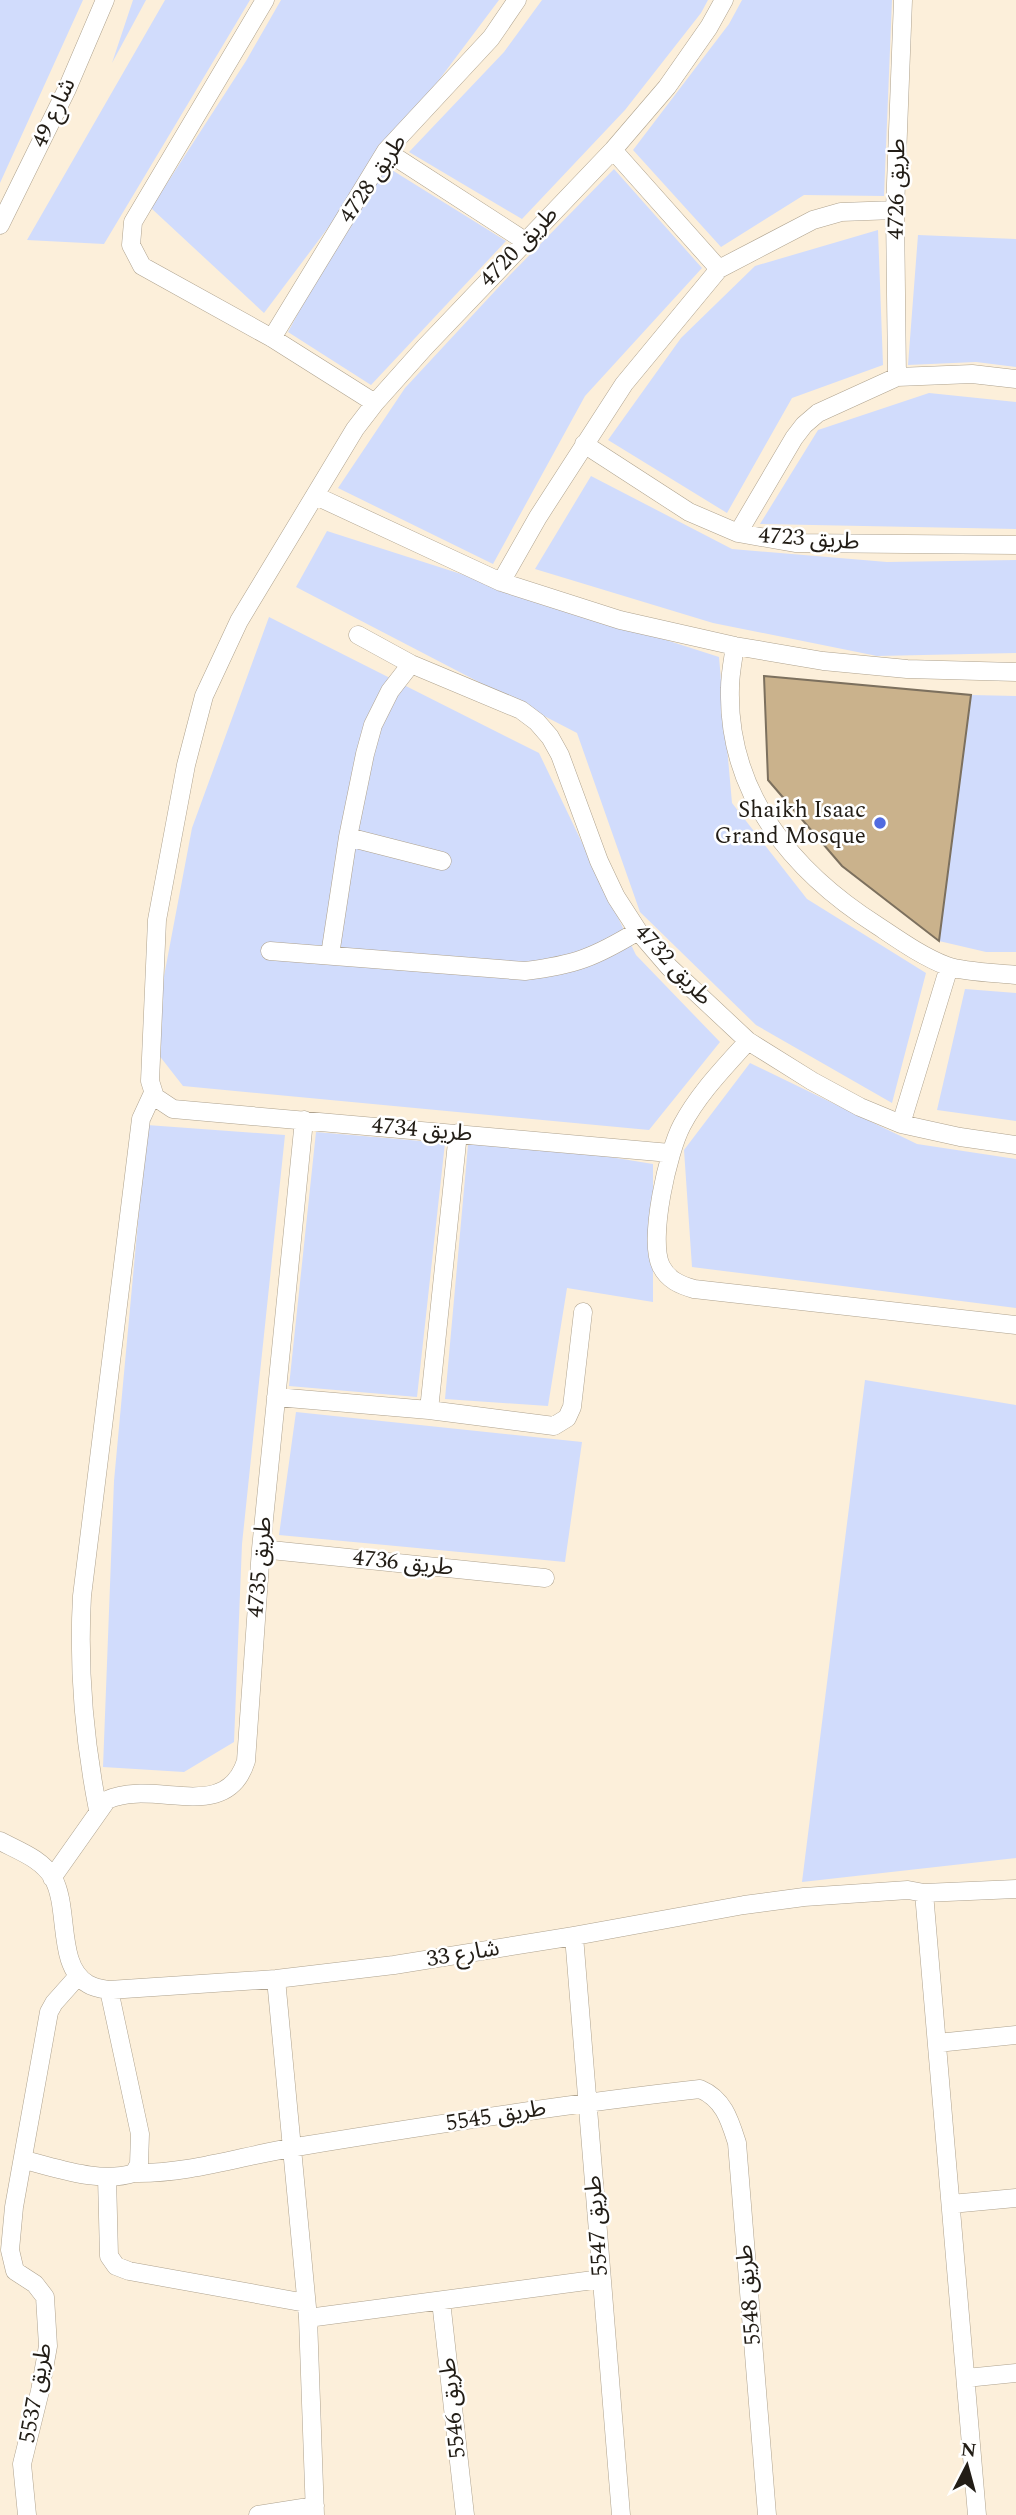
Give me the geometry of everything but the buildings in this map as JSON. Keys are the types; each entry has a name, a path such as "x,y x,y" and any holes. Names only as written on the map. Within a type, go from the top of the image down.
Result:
{"street":[{"name":"شارع 49","path":"0,225 67,89 105,0"},
{"path":"265,0 132,222 131,245 142,266 272,338 375,403"},
{"name":"طريق 4728","path":"272,338 386,151 491,38 517,0"},
{"name":"طريق 4720","path":"153,1093 150,1081 157,920 186,765 204,696 239,621 355,429 375,403 399,374 613,150 667,87 709,27 724,0"},
{"name":"طريق 4726","path":"897,377 895,210 903,0"},
{"path":"613,150 719,269"},
{"path":"386,151 525,241"},
{"path":"501,582 538,517 624,384 719,269 813,220 841,212 895,210"},
{"path":"738,533 804,425 818,413 897,377 972,374 1016,379"},
{"name":"طريق 4723","path":"584,444 689,513 738,533 795,543 1016,545"},
{"path":"316,496 501,582 620,620 735,646 823,661 907,669 1016,672"},
{"name":"طريق 4732","path":"358,635 411,664 521,710 544,729 560,755 599,861 616,897 638,931 669,967 748,1041 812,1081 860,1107 901,1124 960,1137 1016,1145"},
{"path":"735,646 730,689 733,732 744,774 762,815 797,862 844,905 949,967 1016,975"},
{"path":"330,955 348,837 373,725 390,691 411,664"},
{"path":"348,837 442,861"},
{"path":"270,951 525,971 565,966 603,952 638,931"},
{"path":"901,1124 949,967"},
{"path":"748,1041 694,1104 670,1153 662,1189 657,1249 659,1263 667,1276 680,1285 694,1289 1016,1325"},
{"path":"98,1810 82,1704 82,1596 141,1119 153,1093"},
{"name":"طريق 4734","path":"153,1093 173,1109 670,1153"},
{"name":"طريق 4735","path":"52,1878 107,1800 121,1793 208,1797 237,1783 246,1761 261,1549 304,1120"},
{"path":"429,1410 458,1133"},
{"path":"276,1397 429,1410 554,1426 567,1418 572,1407 583,1312"},
{"name":"طريق 4736","path":"261,1549 545,1578"},
{"path":"0,1841 34,1859 52,1878 60,1900 70,1961 78,1976"},
{"name":"شارع 33","path":"78,1976 89,1985 109,1990 276,1979 394,1965 756,1903 908,1890 924,1893 1016,1889"},
{"path":"924,1893 977,2515"},
{"name":"طريق 5547","path":"574,1936 621,2515"},
{"name":"طريق 5537","path":"27,2515 22,2464 48,2346 41,2289 21,2277 12,2265 10,2250 14,2207 50,2012 54,2003 78,1976"},
{"path":"258,2515 315,2511 307,2310 276,1979"},
{"path":"24,2160 97,2176 123,2177 134,2173 139,2164 140,2134 109,1990"},
{"path":"937,2043 1016,2035"},
{"name":"طريق 5545","path":"134,2173 185,2171 292,2147 588,2102 700,2089"},
{"name":"طريق 5548","path":"700,2089 712,2094 720,2102 731,2122 737,2143 767,2515"},
{"path":"107,2176 109,2256 116,2266 307,2310 441,2301 601,2279"},
{"path":"951,2204 1016,2199"},
{"name":"طريق 5546","path":"441,2301 465,2515"},
{"path":"966,2378 1016,2373"}],"shaded area":[{"path":"0,0 83,0 0,183"},
{"path":"133,0 146,0 112,63"},
{"path":"165,0 250,0 104,244 27,240"},
{"path":"281,0 499,0 264,313 151,208 246,61"},
{"path":"542,0 708,0 701,13 625,110 522,219 409,152 504,52"},
{"path":"742,0 892,0 884,196 804,195 721,247 633,150 729,24"},
{"path":"379,162 506,241 371,385 288,332"},
{"path":"614,169 702,268 585,396 493,564 338,488 405,388 508,277"},
{"path":"878,230 883,365 792,398 727,513 608,440 681,338 755,266"},
{"path":"918,235 1016,239 1016,367 976,362 908,365"},
{"path":"929,393 1016,402 1016,529 760,524 818,430"},
{"path":"591,476 732,549 887,562 1016,560 1016,653 877,656 713,623 535,569"},
{"path":"327,531 719,657 732,803 807,899 926,973 892,1103 756,1025 640,912 577,733 296,587"},
{"path":"269,617 539,753 636,955 720,1042 649,1130 183,1086 151,1045 192,828"},
{"path":"971,695 1016,696 1016,952 986,952 939,941"},
{"path":"965,989 1016,993 1016,1121 937,1110"},
{"path":"750,1063 917,1144 1016,1159 1016,1308 692,1267 684,1150"},
{"path":"147,1125 285,1135 242,1544 234,1742 184,1772 103,1767 114,1481"},
{"path":"316,1132 445,1143 417,1397 289,1386"},
{"path":"469,1134 653,1164 653,1302 567,1288 548,1406 445,1399"},
{"path":"865,1380 1016,1405 1016,1858 802,1882"},
{"path":"296,1412 582,1442 565,1562 279,1535"}],"place":[{"name":"Shaikh Isaac Grand Mosque","path":"880,823"}]}
